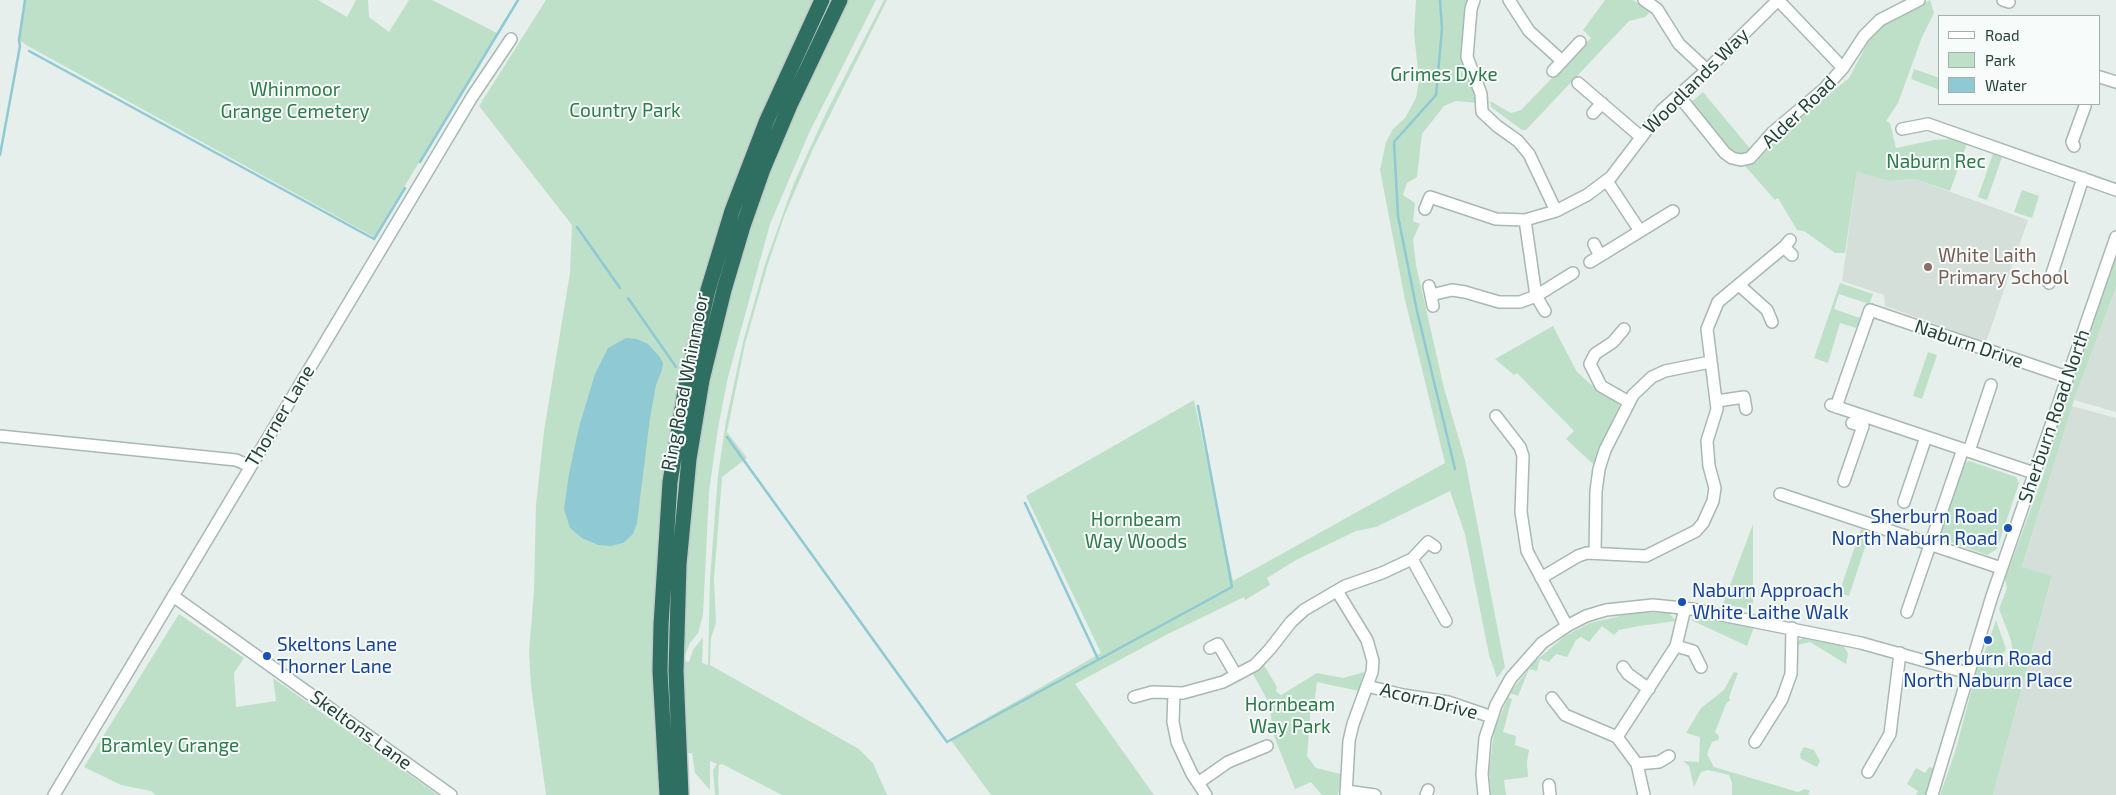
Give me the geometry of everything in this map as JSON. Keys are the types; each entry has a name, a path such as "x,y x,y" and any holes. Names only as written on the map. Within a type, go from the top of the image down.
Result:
{"highway":[{"name":"Ring Road Whinmoor","path":"681,795 671,754 660,671 664,556 670,482 678,430 696,336 718,256 745,175 767,120 822,0"},
{"name":"Ring Road Whinmoor","path":"667,795 676,671 678,564 683,505 696,413 710,346 743,226 763,169 790,105 840,0"}],"street":[{"path":"1474,0 1471,9 1467,57 1481,94 1482,112 1518,141 1529,154 1556,211"},
{"path":"1509,0 1529,31 1562,61"},
{"path":"1644,0 1657,9 1680,44 1707,70"},
{"path":"1657,9 1665,0"},
{"path":"1778,0 1844,68"},
{"name":"Woodlands Way","path":"1425,209 1426,196 1496,219 1525,220 1556,211 1587,195 1607,181 1620,167 1662,110 1707,70 1778,0"},
{"name":"Alder Road","path":"1679,96 1725,153 1732,158 1741,160 1757,153 1773,132 1844,68 1864,36 1880,20 1919,0"},
{"name":"Thorner Lane","path":"54,795 472,97 511,40"},
{"path":"1553,71 1580,42"},
{"path":"2101,77 2116,82"},
{"path":"1578,83 1641,137"},
{"path":"1593,113 1602,103"},
{"path":"2074,146 2072,142 2086,106"},
{"path":"1902,129 1928,124 2116,190"},
{"path":"2049,283 2083,178"},
{"path":"1607,181 1640,231"},
{"path":"1590,262 1673,210"},
{"path":"1525,220 1536,296 1545,311"},
{"name":"Sherburn Road North","path":"1932,795 2001,568 2116,237"},
{"path":"1594,244 1600,256"},
{"path":"1541,578 1578,556 1595,553 1639,556 1668,550 1696,531 1703,523 1713,501 1715,488 1709,466 1707,442 1717,410 1707,330 1718,302 1789,248"},
{"path":"1431,295 1458,291 1500,302 1520,302 1536,296 1573,273"},
{"path":"1739,285 1767,310 1772,322"},
{"name":"Naburn Drive","path":"1926,437 1834,406 1845,382 1870,310 2067,377"},
{"path":"1624,329 1613,342 1596,354 1590,364 1602,386 1629,402"},
{"path":"1595,553 1596,491 1599,469 1605,450 1633,395 1652,377 1665,371 1710,362"},
{"path":"1907,612 1991,385"},
{"path":"1717,400 1744,397 1746,409"},
{"path":"1496,416 1520,447 1523,456 1522,531 1527,551 1567,626"},
{"path":"1844,481 1863,426 1852,423"},
{"path":"0,436 236,460 250,466"},
{"path":"1904,502 1926,437 2034,473"},
{"path":"1780,494 2001,568"},
{"path":"1134,697 1152,692 1174,693 1211,686 1236,675 1259,661 1297,616 1337,591 1412,559 1428,542 1435,547"},
{"path":"1412,559 1446,621"},
{"path":"1337,591 1372,652 1372,672 1353,724 1349,741 1346,793 1375,795"},
{"name":"Skeltons Lane","path":"173,596 451,795"},
{"path":"1484,795 1483,756 1485,738 1502,692 1518,668 1542,643 1567,626 1586,616 1618,607 1653,605 1685,608 1792,628 1900,653 1968,673"},
{"path":"1617,737 1676,646 1685,608"},
{"path":"1755,742 1782,700 1791,674 1792,628"},
{"path":"1210,648 1218,644 1236,675"},
{"path":"1676,646 1692,651 1701,667"},
{"path":"1868,772 1890,734 1900,653"},
{"path":"1623,667 1628,674 1649,689"},
{"name":"Acorn Drive","path":"1367,686 1403,695 1448,702 1492,717"},
{"path":"1174,693 1176,737 1198,783 1206,795"},
{"path":"1552,698 1565,714 1617,737 1637,764 1644,795"},
{"path":"1198,783 1228,762 1267,746"},
{"path":"1637,764 1660,762 1670,756"}],"shaded area":[{"name":"White Laith Primary School","path":"1857,172 1889,181 1915,179 2028,220 1986,342 1885,306 1884,295 1842,281"},
{"path":"2116,287 2116,412 2074,400"},
{"path":"2072,406 2116,418 2116,795 1993,795 2052,577 2022,568"}],"green space":[{"name":"Whinmoor Grange Cemetery","path":"25,0 318,0 347,17 356,0 368,0 369,17 389,32 409,0 432,0 497,33 374,237 19,40"},
{"name":"Country Park","path":"546,0 814,0 700,302 655,658 682,662 682,604 700,420 730,286 783,135 845,0 876,0 809,133 770,224 728,377 718,428 709,492 703,615 698,633 690,643 683,661 689,662 693,650 703,637 702,663 708,665 710,579 718,475 726,421 743,342 765,264 794,183 827,111 884,0 887,0 813,149 785,214 767,267 745,344 727,432 747,458 722,477 714,579 716,623 711,638 710,665 859,749 873,763 887,795 782,795 722,764 719,765 719,795 715,795 713,770 717,764 710,761 710,790 695,773 692,753 658,755 661,795 546,795 531,686 529,652 534,590 536,505 544,431 570,273 572,225 479,106"},
{"name":"Hornbeam Way Woods","path":"1416,0 1469,0 1466,9 1478,103 1456,101 1444,106 1422,134 1417,177 1407,183 1403,195 1415,203 1413,221 1420,224 1413,239 1416,265 1444,388 1465,460 1505,667 1497,678 1489,655 1465,534 1450,491 1376,527 1356,531 1296,560 1267,578 1270,585 1245,600 1244,597 1166,635 1075,684 1154,795 991,795 950,739 1101,653 1026,496 1194,400 1233,581 1445,463 1405,300 1380,170 1386,142 1393,129 1405,118 1416,98 1419,80 1414,33"},
{"path":"1605,0 1633,0 1650,12 1645,17 1629,21 1526,130 1522,130 1491,107 1490,101 1511,113 1521,110 1591,38 1583,30"},
{"name":"Naburn Rec","path":"1930,0 1934,13 1922,37 1898,103 1886,121 1890,123 1896,148 1934,140 1969,138 1950,191 1915,179 1889,181 1857,172 1845,253 1835,253 1804,231 1797,230 1778,198 1775,200 1745,166 1755,163 1783,131 1849,78 1868,42 1881,27"},
{"path":"1914,69 1938,77 1938,89 1911,79"},
{"path":"1703,92 1752,151 1739,155 1730,151 1690,103"},
{"path":"1993,154 2002,157 1987,200 1978,197"},
{"path":"2022,190 2039,196 2032,218 2014,212"},
{"path":"2116,258 2116,287 2074,400 2022,567 2052,576 1993,795 1940,795 1955,752 1979,662 1987,667 1997,668 2004,665 2013,656 2011,640 1999,609 2007,588 2005,579 2043,476 2063,410"},
{"path":"1840,283 1873,294 1867,311 1864,310 1866,303 1839,294 1834,309 1860,318 1856,328 1840,323 1828,363 1814,358"},
{"path":"1553,326 1577,372 1602,394 1620,404 1593,464 1566,439 1574,431 1517,373 1514,375 1495,359"},
{"path":"1928,352 1937,355 1922,399 1913,396"},
{"path":"1969,461 2016,477 2019,483 1997,549 1987,555 1942,539 1941,534 1963,464"},
{"path":"1753,524 1753,610 1723,604"},
{"path":"1861,529 1870,532 1849,596 1839,593"},
{"path":"1637,612 1669,613 1676,621 1619,630 1614,635 1602,626 1589,642 1581,637 1576,640 1567,657 1556,654 1549,662 1540,659 1537,671 1529,669 1518,696 1510,693 1532,664 1565,636 1590,623"},
{"name":"Bramley Grange","path":"179,614 244,658 234,673 236,707 276,701 273,678 438,795 156,795 151,791 121,785 84,767"},
{"path":"1702,616 1754,627 1747,646 1691,620"},
{"path":"1996,620 2006,649 2001,657 1993,659 1984,654"},
{"path":"1803,638 1844,646 1848,654 1846,664 1810,642 1797,645 1798,641"},
{"name":"Hornbeam Way Park","path":"1264,665 1277,687 1276,691 1281,695 1317,673 1343,678 1364,672 1359,691 1317,682 1314,704 1311,704 1307,756 1316,768 1341,774 1338,795 1322,795 1311,782 1295,789 1274,736 1269,703 1253,674"},
{"path":"1734,672 1738,673 1729,697 1730,700 1726,704 1715,732 1719,736 1718,740 1712,742 1707,754 1714,767 1798,792 1805,789 1810,791 1808,794 1811,795 1732,795 1732,783 1729,775 1708,770 1701,772 1694,787 1689,766 1683,761 1699,762 1700,737 1686,733 1701,708 1724,690"},
{"path":"1508,697 1512,699 1503,732 1516,736 1515,745 1529,750 1527,762 1528,777 1504,780 1506,795 1491,795 1489,772 1494,731"},
{"path":"1804,747 1814,750 1820,761 1817,767 1801,759 1800,754"},
{"path":"1929,767 1936,769 1926,795 1916,795 1918,791 1907,784 1916,768 1925,773"}],"water":[{"path":"626,338 637,339 648,344 663,363 656,385 650,418 637,523 633,534 623,543 611,546 598,545 582,538 570,528 564,509 579,427 595,374 608,348"}],"waterway":[{"path":"0,155 20,46 19,40 25,0"},
{"path":"420,162 518,0"},
{"name":"Grimes Dyke","path":"1440,0 1442,29 1436,95 1394,142 1398,216 1417,311 1455,469"},
{"path":"29,51 374,239 405,188"},
{"path":"577,227 620,288"},
{"path":"628,298 676,367"},
{"path":"727,437 947,742 1232,587 1198,406"},
{"path":"1025,503 1098,659"}],"place":[{"name":"White Laith Primary School","path":"1928,267"},
{"name":"Sherburn Road North Naburn Road","path":"2008,528"},
{"name":"Naburn Approach White Laithe Walk","path":"1682,602"},
{"name":"Sherburn Road North Naburn Place","path":"1988,640"},
{"name":"Skeltons Lane Thorner Lane","path":"267,656"}]}
